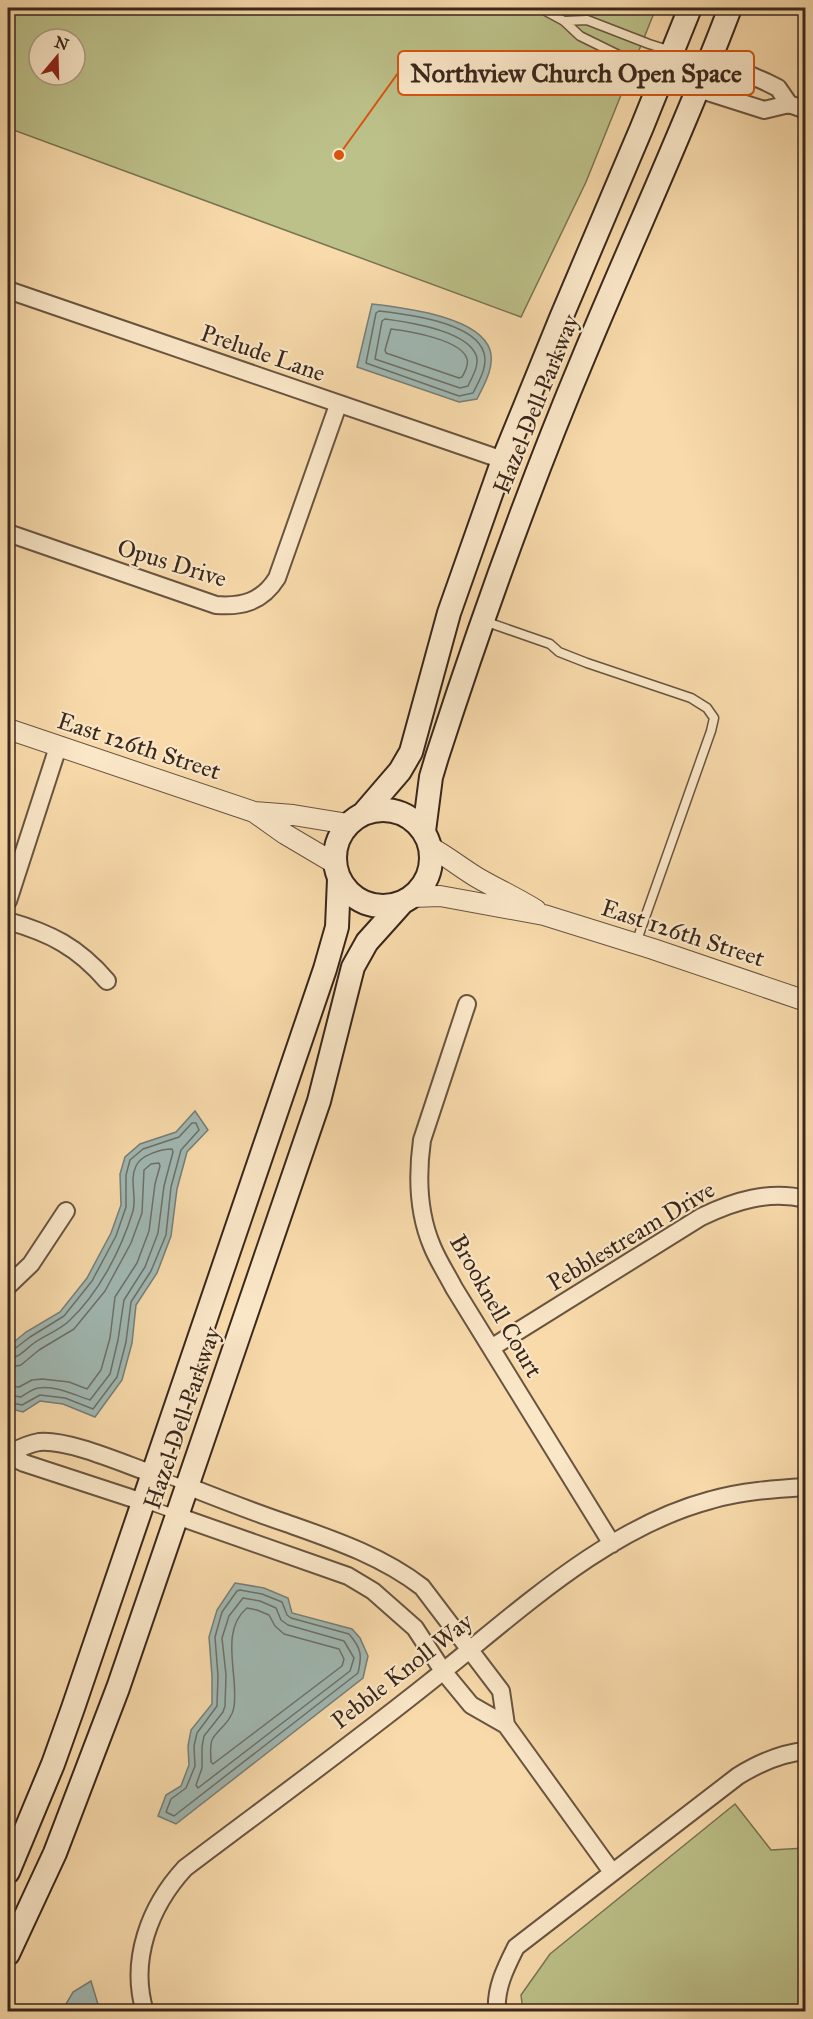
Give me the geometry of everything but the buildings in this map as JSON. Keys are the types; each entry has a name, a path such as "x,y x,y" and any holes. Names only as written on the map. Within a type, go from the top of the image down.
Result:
{"main road":[{"name":"Hazel Dell Parkway","path":"356,819 400,771 411,752 449,613 503,460 664,76 690,8"},
{"name":"Hazel Dell Parkway","path":"427,839 434,768 483,621 528,497 570,390 730,8"},
{"path":"379,810 396,812 412,819 427,839 431,863 427,879 407,900 384,907 366,904 350,894 337,871 336,846 356,819 379,810"},
{"name":"Hazel Dell Parkway","path":"8,1872 69,1719 330,952 337,927 337,871"},
{"name":"Hazel Dell Parkway","path":"8,1954 55,1853 114,1699 318,1101 350,976 367,942 407,900"}],"street":[{"path":"708,62 741,71 778,88 789,104"},
{"path":"698,89 764,110 789,104 806,110"},
{"name":"Prelude Lane","path":"8,290 503,460"},
{"name":"Opus Drive","path":"8,533 216,605 247,604 265,594 277,578 338,405"},
{"name":"East 126th Street","path":"8,729 254,812 356,819"},
{"path":"8,901 58,747"},
{"name":"East 126th Street","path":"254,812 337,871"},
{"name":"East 126th Street","path":"427,839 478,878 514,895 544,915"},
{"name":"East 126th Street","path":"407,900 440,896 544,915 636,943 806,1001"},
{"path":"8,921 49,935 70,946 91,962 107,981"},
{"name":"Brooknell Court","path":"467,1004 422,1140 419,1160 418,1191 431,1246 454,1288 612,1544"},
{"name":"Pebblestream Drive","path":"491,1348 701,1217 723,1206 767,1195 806,1199"},
{"path":"8,1286 31,1264 66,1211"},
{"path":"8,1454 27,1444 54,1443 70,1446 153,1474"},
{"path":"8,1454 24,1463 143,1502"},
{"path":"187,1486 225,1502 349,1545 405,1574 422,1587 501,1691 506,1725"},
{"name":"Pebble Knoll Way","path":"145,2012 140,1977 145,1937 160,1900 185,1868 573,1570 612,1544 640,1527 674,1512 711,1500 744,1492 806,1487"},
{"path":"177,1516 348,1576 373,1591 415,1628 443,1671 471,1705 506,1725 612,1872"},
{"path":"497,2012 496,2002 503,1973 516,1947 738,1776 756,1765 787,1754 806,1751"}],"lane":[{"path":"540,8 564,21 580,36 664,76 698,89"},
{"path":"564,21 587,20 673,52 708,62"},
{"path":"483,621 550,644 559,652 587,663 691,698 707,708 714,718 636,943"},
{"path":"153,1474 187,1486"},
{"path":"143,1502 177,1516"}],"green space":[{"path":"8,8 656,8 586,182 521,317 8,128"},
{"path":"735,1804 771,1850 805,1848 805,2011 523,2011 521,1995 550,1954"}],"water":[{"path":"372,304 438,316 471,329 483,338 490,350 491,363 488,376 477,399 459,402 357,367"},
{"path":"195,1111 208,1130 187,1152 177,1189 171,1236 157,1273 136,1305 132,1343 122,1380 95,1417 63,1404 40,1401 23,1412 8,1408 8,1347 26,1332 60,1312 87,1278 111,1233 121,1205 120,1174 125,1157 140,1144 176,1132"},
{"path":"235,1583 264,1588 288,1598 292,1613 352,1629 360,1638 368,1656 363,1678 176,1824 158,1816 166,1795 181,1786 189,1765 188,1746 191,1730 212,1704 209,1637 217,1610"},
{"path":"91,1981 100,2011 62,2011 73,1992"}],"place":[{"name":"Northview Church Open Space","path":"339,155"}]}
